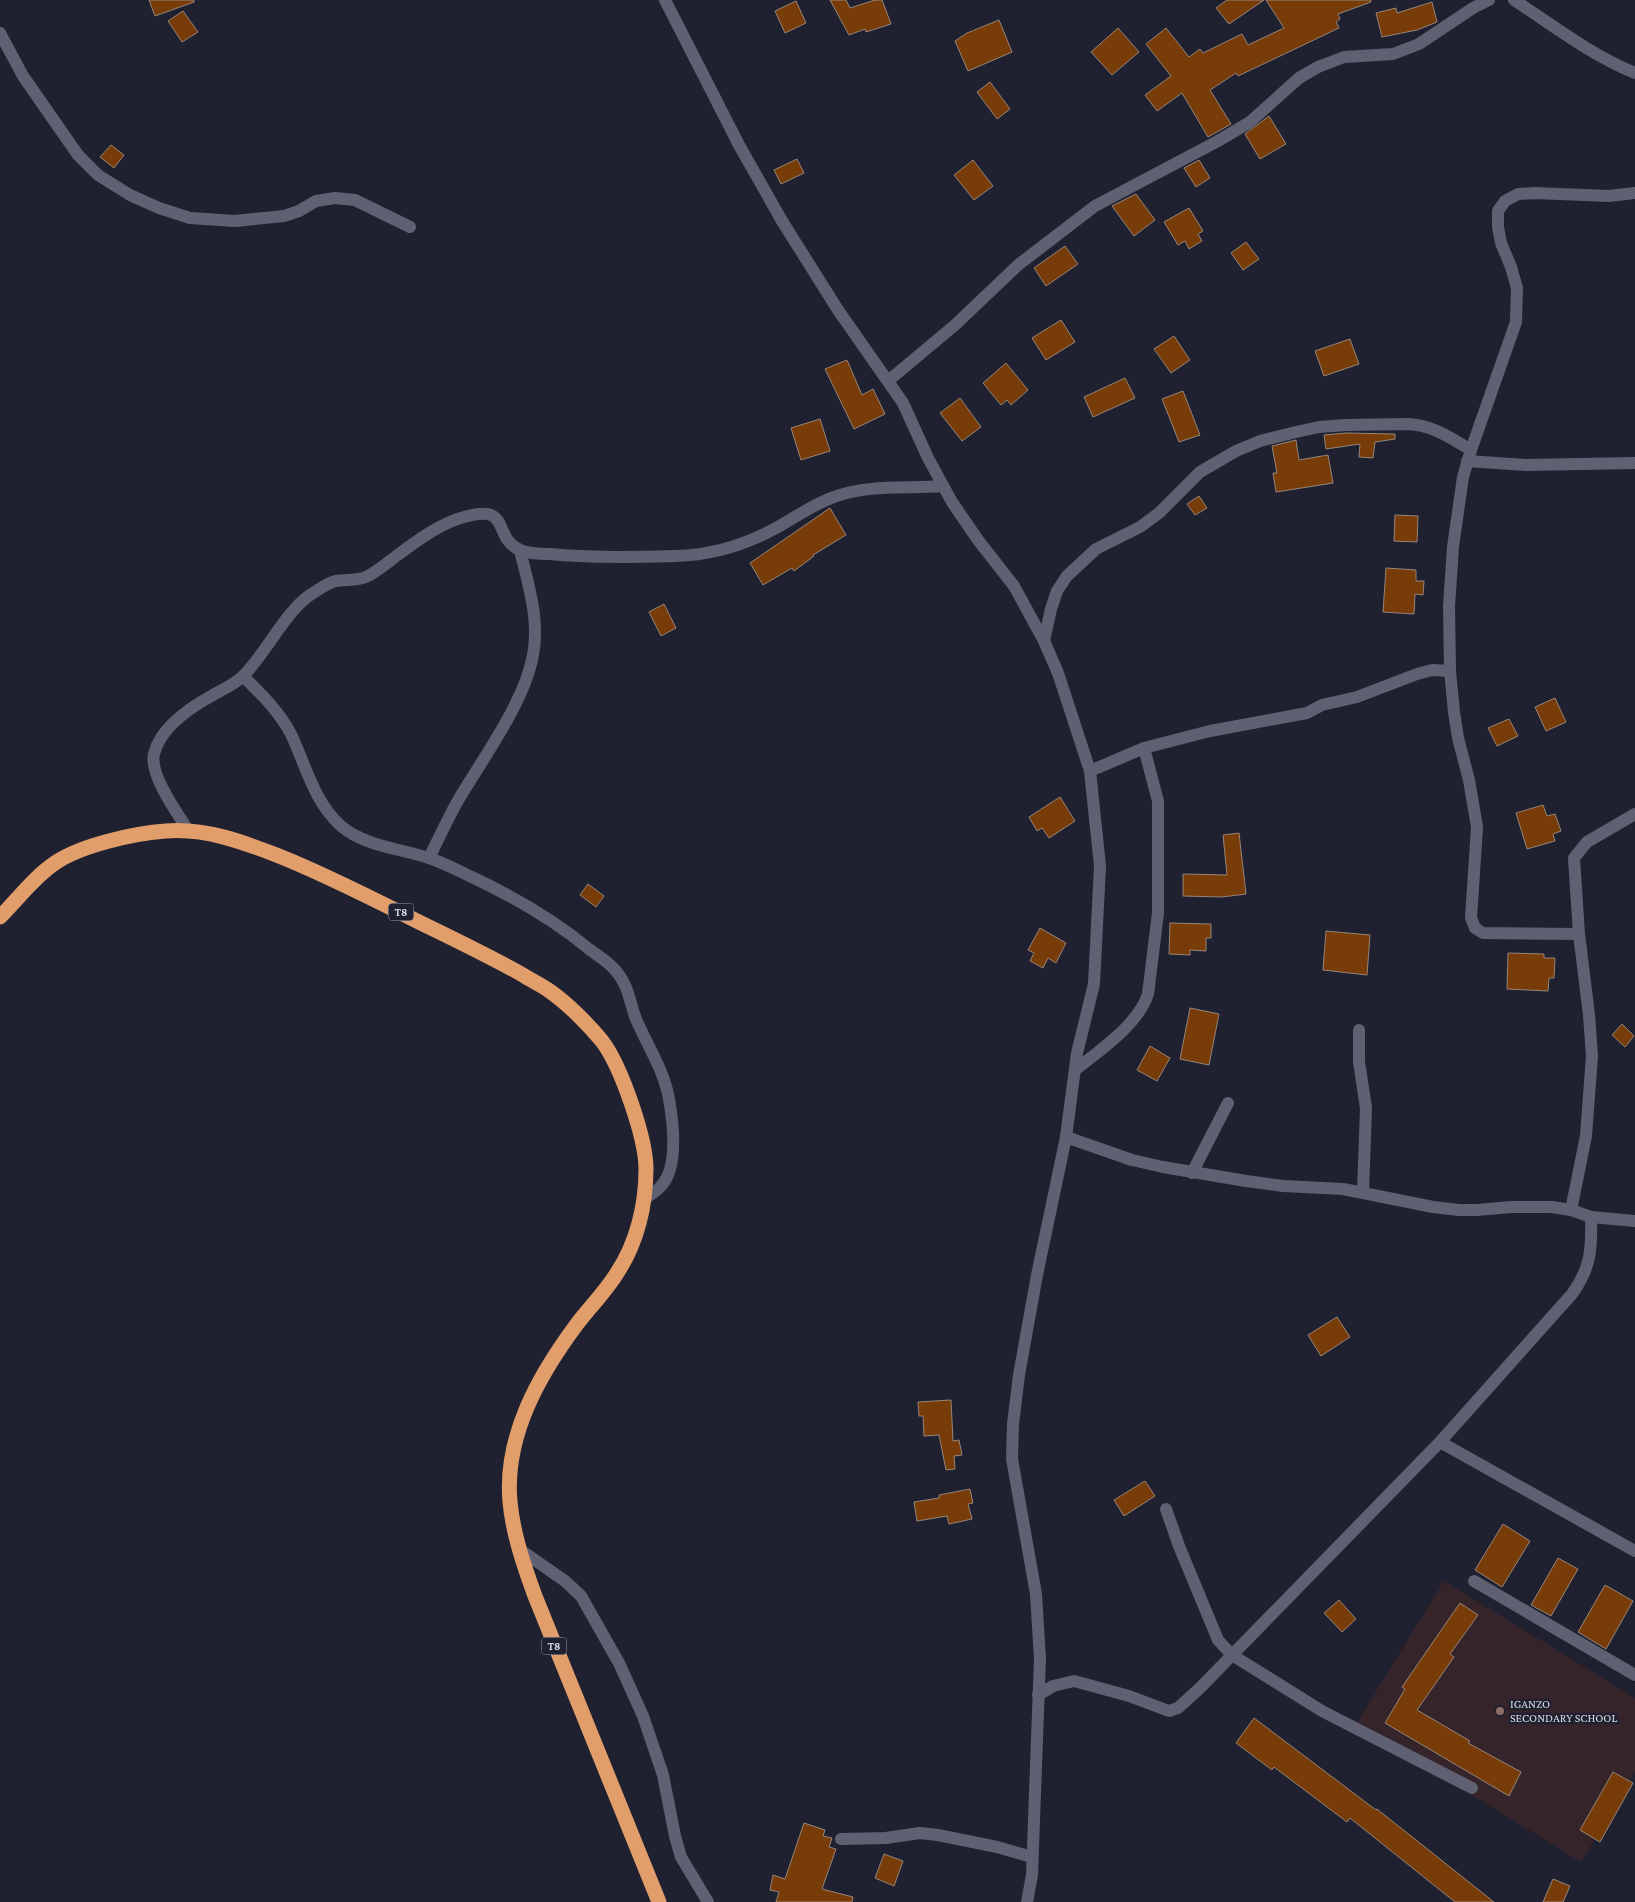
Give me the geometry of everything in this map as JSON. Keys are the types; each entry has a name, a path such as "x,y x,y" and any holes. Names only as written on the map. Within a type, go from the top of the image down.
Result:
{"highway":[{"name":"T8","path":"0,917 38,878 56,863 84,848 142,834 188,830 214,834 250,845 326,875 498,960 552,992 584,1021 603,1043 620,1077 642,1137 646,1166 643,1200 636,1236 618,1273 559,1348 540,1381 520,1425 512,1460 510,1504 520,1548 538,1604 659,1902"}],"street":[{"path":"664,0 739,145 782,221 838,310 902,404 952,502 978,540 1014,586 1044,641 1058,673 1090,771 1100,866 1094,984 1077,1053 1066,1137 1018,1375 1013,1424 1012,1459 1036,1594 1040,1659 1032,1875 1027,1902"},
{"path":"888,381 956,325 1018,265 1095,206 1250,122 1299,78 1318,67 1344,57 1393,54 1419,44 1465,13 1489,0"},
{"path":"1514,0 1580,44 1618,66 1635,73"},
{"path":"0,33 23,76 78,155 98,175 130,195 159,208 190,218 235,221 284,216 316,202 335,198 354,200 410,227"},
{"path":"1579,934 1483,933 1475,928 1471,918 1478,827 1458,738 1450,671 1449,606 1453,547 1458,502 1469,456 1516,322 1517,288 1501,243 1498,228 1498,211 1505,201 1518,194 1535,192 1609,196 1635,193"},
{"path":"1044,641 1057,591 1067,576 1096,549 1140,527 1160,513 1192,479 1236,451 1260,441 1319,427 1421,425 1434,430 1469,456 1526,465 1635,463"},
{"path":"188,830 168,799 155,769 154,755 162,737 173,724 212,695 229,687 243,676 308,596 333,581 353,580 365,577 379,570 416,541 460,518 488,512 495,516 509,541 520,550 536,554 566,556 675,556 703,554 722,550 757,538 830,498 852,491 876,488 943,486"},
{"path":"429,858 460,798 514,706 533,655 532,602 520,550"},
{"path":"1090,771 1144,748 1210,732 1307,713 1322,705 1357,697 1417,674 1432,670 1450,671"},
{"path":"243,676 274,707 290,732 304,763 309,780 323,806 342,827 367,840 392,849 429,858 528,905 557,924 614,969 626,985 631,1006 667,1088 672,1118 674,1145 670,1168 662,1186 643,1200"},
{"path":"1075,1070 1137,1016 1145,1004 1148,994 1158,913 1158,801 1144,748"},
{"path":"1571,1210 1586,1136 1592,1056 1579,934 1574,858 1587,842 1635,814"},
{"path":"1359,1030 1360,1069 1366,1108 1363,1192"},
{"path":"1192,1173 1228,1103"},
{"path":"1066,1137 1132,1160 1192,1173 1283,1186 1343,1189 1433,1207 1459,1210 1536,1206 1571,1210 1591,1217 1635,1221"},
{"path":"1038,1695 1053,1686 1074,1681 1130,1696 1169,1711 1178,1708 1190,1698 1440,1442 1580,1284 1592,1249 1591,1217"},
{"path":"1440,1442 1635,1551"},
{"path":"1166,1509 1179,1546 1218,1640 1232,1655 1322,1711 1472,1788"},
{"path":"520,1548 565,1581 581,1596 618,1663 643,1716 663,1775 681,1857 708,1902"},
{"path":"1474,1581 1635,1675"},
{"path":"841,1839 886,1838 920,1833 997,1847 1032,1857"}],"shaded area":[{"name":"IGANZO SECONDARY SCHOOL","path":"1444,1581 1635,1698 1635,1772 1581,1862 1356,1724"}],"building":[{"path":"149,0 194,0 194,2 155,16"},
{"path":"830,0 846,0 850,8 875,0 882,0 891,24 866,32 865,29 849,35"},
{"path":"1227,0 1264,0 1229,24 1216,8"},
{"path":"1266,0 1371,0 1371,2 1338,14 1340,19 1336,22 1339,28 1238,76 1236,73 1210,90 1231,124 1208,137 1182,93 1157,111 1145,95 1171,76 1146,44 1166,28 1189,57 1200,49 1203,53 1242,34 1248,45 1284,28"},
{"path":"796,1 806,23 785,33 775,11"},
{"path":"1432,2 1437,22 1417,30 1382,37 1376,13 1396,8 1397,13"},
{"path":"183,11 198,32 182,42 168,21"},
{"path":"999,20 1012,52 968,71 955,41 967,33"},
{"path":"1118,28 1139,52 1112,75 1091,52"},
{"path":"990,82 1010,109 997,119 977,92"},
{"path":"1269,116 1286,144 1260,159 1245,134"},
{"path":"111,145 124,155 114,168 100,157"},
{"path":"797,159 804,173 781,184 774,170"},
{"path":"973,160 993,186 974,200 954,175"},
{"path":"1199,160 1210,178 1196,187 1184,168"},
{"path":"1136,194 1155,220 1134,236 1112,206"},
{"path":"1189,208 1203,231 1198,234 1202,241 1189,249 1185,241 1178,245 1164,222"},
{"path":"1246,242 1259,259 1243,270 1231,253"},
{"path":"1065,246 1078,264 1046,286 1034,268"},
{"path":"1061,320 1075,342 1046,360 1032,338"},
{"path":"1174,336 1190,360 1171,373 1154,349"},
{"path":"1350,339 1359,364 1324,376 1315,351"},
{"path":"847,360 862,395 873,389 885,414 854,429 825,369"},
{"path":"1006,363 1028,390 1011,405 1007,400 1001,405 983,383"},
{"path":"1125,378 1135,398 1093,417 1084,397"},
{"path":"1183,391 1200,435 1179,442 1162,399"},
{"path":"960,398 981,427 962,441 940,413"},
{"path":"820,419 830,451 801,460 791,428"},
{"path":"1346,433 1395,434 1395,439 1375,442 1373,458 1359,457 1360,444 1326,449 1324,435"},
{"path":"1296,440 1299,460 1328,455 1333,483 1276,492 1273,473 1277,473 1272,446"},
{"path":"1199,496 1207,508 1195,515 1187,504"},
{"path":"830,508 846,535 813,555 794,571 792,568 763,585 750,563"},
{"path":"1395,515 1418,516 1417,542 1394,541"},
{"path":"1386,568 1416,570 1416,581 1424,581 1423,595 1415,594 1414,614 1383,612"},
{"path":"664,604 676,628 661,636 649,612"},
{"path":"1555,698 1566,722 1546,731 1535,707"},
{"path":"1509,719 1518,736 1497,746 1488,728"},
{"path":"1060,797 1075,821 1049,838 1042,828 1037,831 1029,817"},
{"path":"1543,805 1547,816 1555,814 1561,831 1553,834 1555,841 1527,849 1516,813"},
{"path":"1239,833 1246,894 1222,897 1183,896 1183,874 1227,875 1223,835"},
{"path":"588,884 604,896 596,907 580,895"},
{"path":"1170,923 1211,924 1211,938 1206,938 1206,951 1190,950 1190,955 1169,954"},
{"path":"1040,928 1066,943 1056,963 1048,958 1043,968 1030,961 1034,953 1028,950"},
{"path":"1326,931 1370,935 1367,975 1323,970"},
{"path":"1508,953 1544,954 1544,958 1555,958 1554,978 1549,978 1548,991 1507,989"},
{"path":"1190,1008 1219,1014 1209,1065 1180,1059"},
{"path":"1622,1024 1634,1036 1625,1047 1612,1035"},
{"path":"1150,1046 1170,1058 1157,1081 1137,1070"},
{"path":"1337,1317 1350,1337 1321,1356 1308,1335"},
{"path":"951,1400 953,1441 959,1440 962,1455 954,1456 955,1469 946,1470 939,1435 924,1436 923,1416 919,1416 918,1402"},
{"path":"1145,1481 1155,1496 1124,1516 1114,1500"},
{"path":"970,1489 973,1503 968,1504 972,1519 949,1524 947,1516 917,1521 914,1502 939,1498 939,1495"},
{"path":"1503,1524 1530,1541 1502,1587 1475,1570"},
{"path":"1558,1558 1578,1569 1551,1616 1531,1605"},
{"path":"1605,1585 1633,1601 1606,1649 1578,1632"},
{"path":"1339,1600 1356,1619 1342,1632 1324,1613"},
{"path":"1460,1603 1478,1615 1450,1654 1454,1657 1417,1710 1470,1741 1468,1743 1521,1772 1509,1796 1385,1723 1405,1689 1402,1687"},
{"path":"1254,1718 1377,1809 1494,1902 1455,1902 1350,1818 1347,1822 1274,1767 1272,1770 1236,1743"},
{"path":"1613,1772 1633,1783 1600,1842 1580,1830"},
{"path":"804,1823 825,1830 823,1836 832,1838 829,1847 836,1849 822,1889 853,1897 852,1902 776,1902 779,1892 770,1890 773,1875 785,1879"},
{"path":"884,1854 903,1861 894,1886 875,1878"},
{"path":"1553,1879 1570,1886 1563,1902 1543,1902"}],"place":[{"name":"IGANZO SECONDARY SCHOOL","path":"1500,1711"}]}
